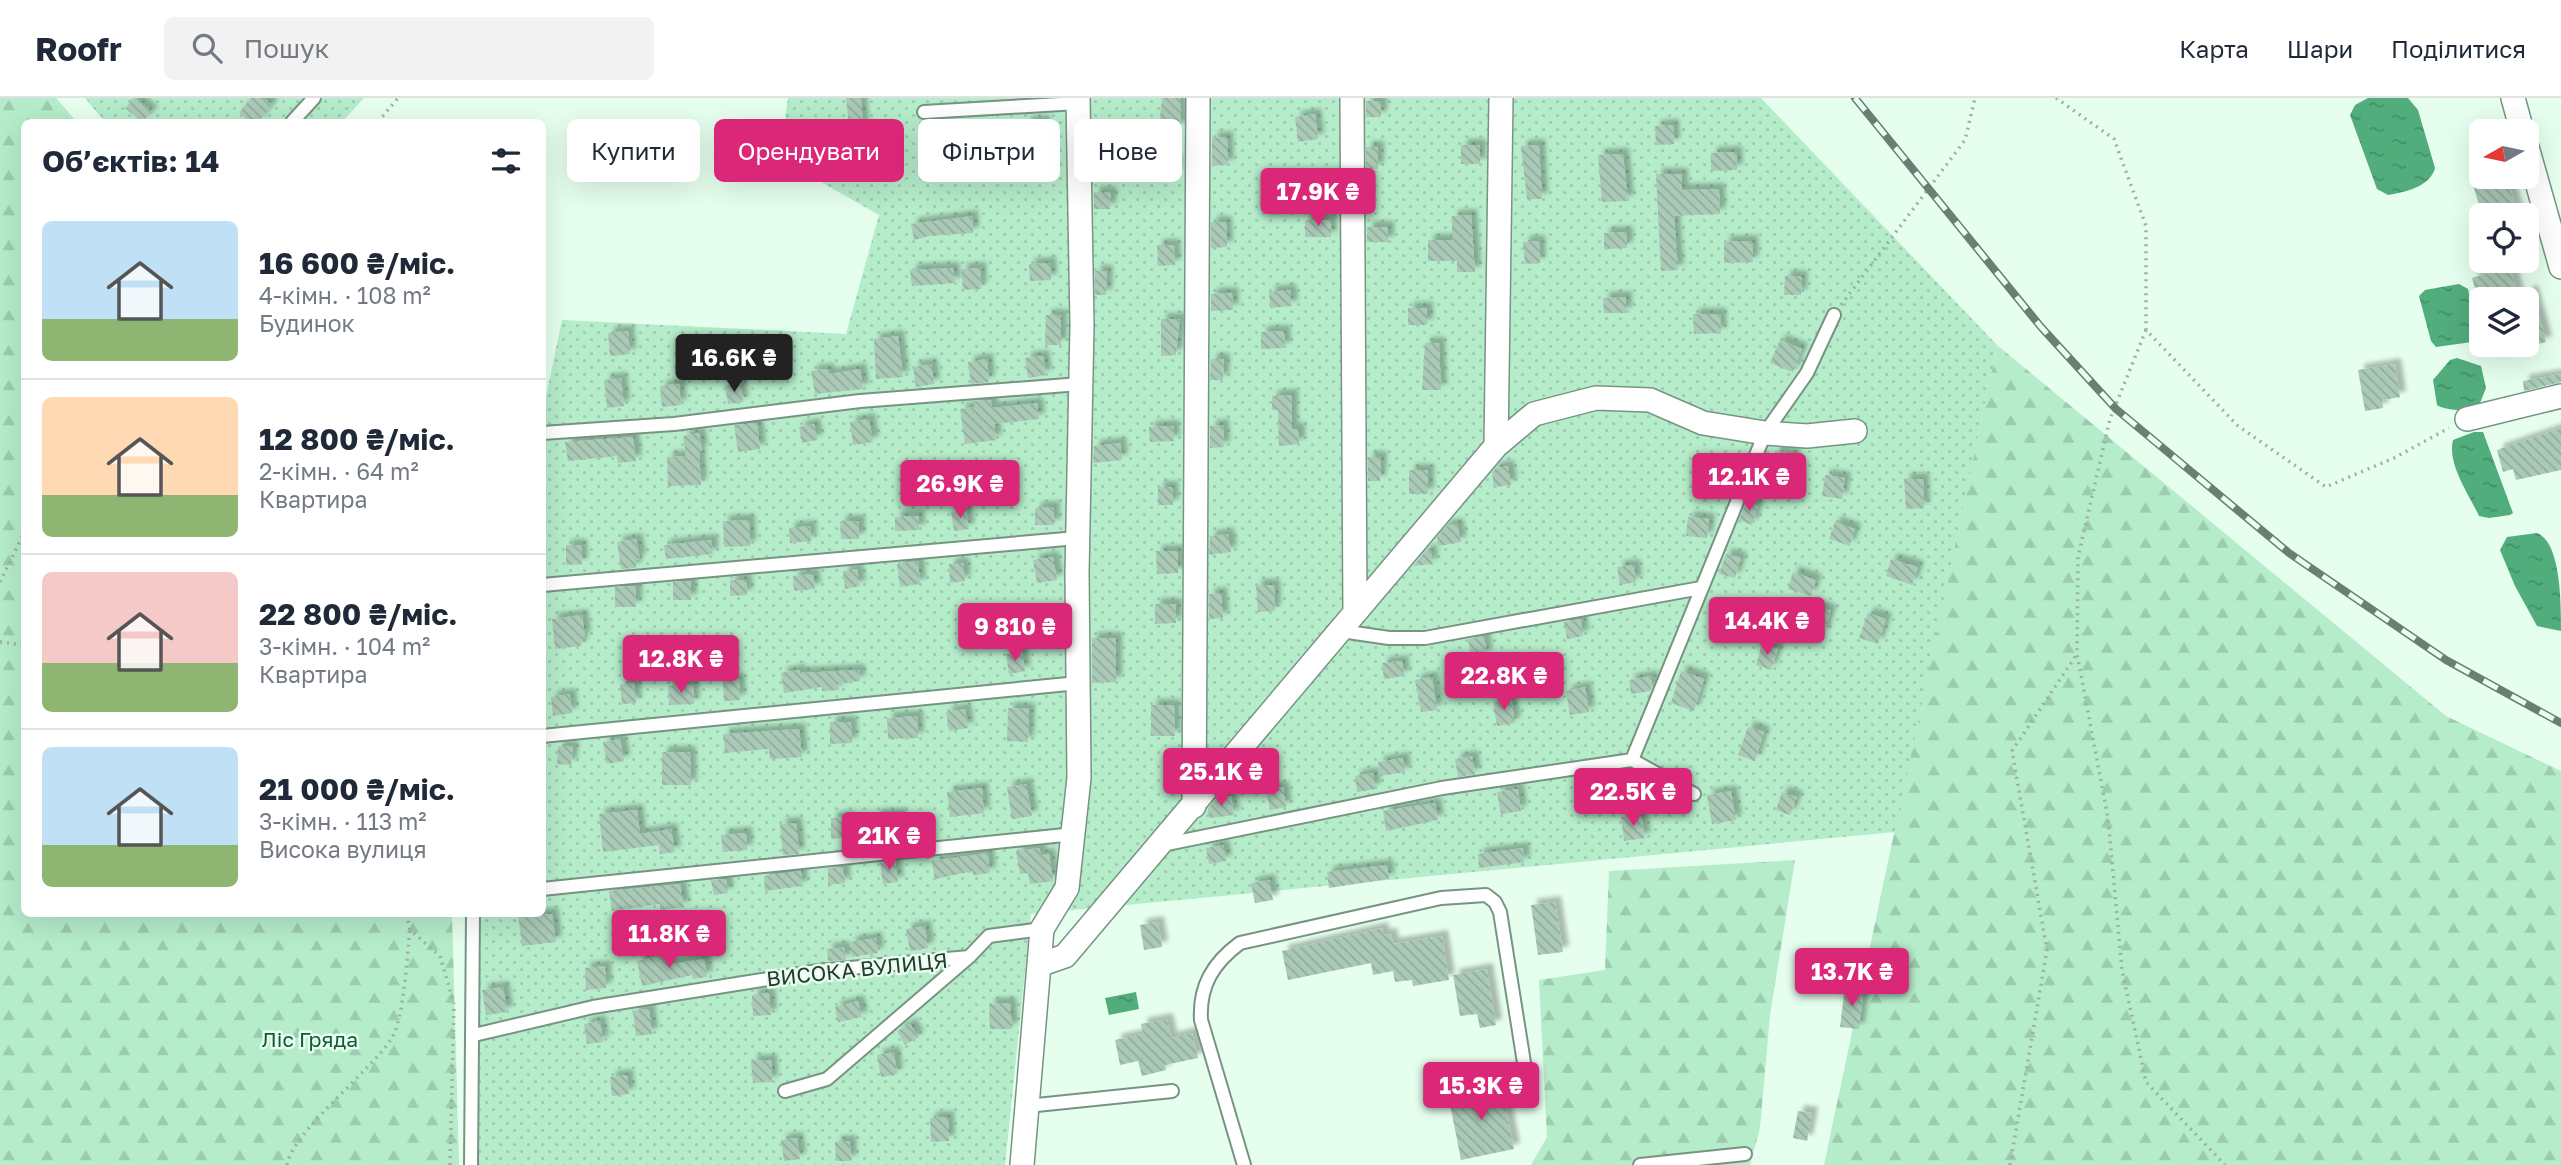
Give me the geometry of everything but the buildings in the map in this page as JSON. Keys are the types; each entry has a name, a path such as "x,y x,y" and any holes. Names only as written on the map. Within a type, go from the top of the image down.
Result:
{"street":[{"path":"1194,806 1198,98"},
{"path":"1348,622 1352,98"},
{"path":"1496,446 1501,98"},
{"path":"2513,98 2519,119"},
{"path":"1022,1165 1042,929 1067,888 1079,778 1078,101"},
{"path":"2539,189 2561,267"},
{"path":"2467,419 2561,396"},
{"path":"1039,965 1065,956 1496,446 1534,414 1596,398 1650,400 1703,423 1765,433 1807,436 1855,431"}],"lane":[{"path":"295,119 314,98"},
{"path":"924,112 1078,101"},
{"path":"1632,760 1765,433 1807,373 1834,315"},
{"path":"546,433 674,425 860,401 1080,384"},
{"path":"546,585 1077,538"},
{"path":"1348,622 1388,638 1425,638 1701,588"},
{"path":"546,736 1078,683"},
{"path":"1161,845 1443,788 1632,760 1694,794"},
{"path":"546,889 1074,834"},
{"path":"1244,1165 1201,1020 1199,998 1207,977 1223,956 1240,943 1441,898 1486,895 1495,902 1500,912 1529,1094"},
{"path":"471,1165 473,917"},
{"name":"ВИСОКА ВУЛИЦЯ","path":"474,1035 593,1007 765,979 969,957 989,936 1042,929"},
{"path":"785,1091 827,1079 935,989 969,957"},
{"path":"1027,1107 1172,1091"},
{"path":"1640,1165 1745,1154"}],"path":[{"path":"380,119 398,98"},
{"path":"1834,315 1965,140 1975,98"},
{"path":"2056,98 2114,139 2146,226 2146,330 2110,419 2078,557 2077,654 2108,818 2122,970 2146,1082 2225,1165"},
{"path":"2146,330 2238,426 2326,487 2395,458 2467,419"},
{"path":"0,582 21,539"},
{"path":"0,642 21,645"},
{"path":"2010,1165 2047,950 2012,751 2077,654"},
{"path":"287,1165 288,1157 316,1121 354,1084 392,1039 402,999 410,930 408,917"},
{"path":"410,930 440,956 454,1004 474,1035"},
{"path":"450,1165 454,1004"}],"green space":[{"name":"Ліс Гряда","path":"0,98 56,98 74,119 21,119 21,917 452,917 459,1165 0,1165"},
{"path":"85,98 364,98 345,119 102,119"},
{"path":"788,98 1761,98 1997,345 1895,832 1031,914 1005,1165 477,1165 481,917 546,917 546,396 562,320 846,334 879,215 821,182 904,182 904,119 785,119"},
{"path":"1997,345 2446,716 2561,771 2561,1165 1824,1165"},
{"path":"1795,860 1770,1015 1760,1128 1750,1165 1531,1165 1547,1137 1539,980 1605,970 1609,871"}],"water":[{"path":"2368,98 2408,98 2418,110 2435,168 2428,180 2409,190 2388,195 2377,189 2350,115 2355,105"},
{"path":"2459,284 2468,289 2469,342 2436,347 2431,341 2419,296 2425,290"},
{"path":"2457,358 2481,366 2486,388 2478,408 2457,410 2437,405 2433,380 2450,360"},
{"path":"2474,432 2483,432 2513,513 2510,515 2489,518 2479,516 2460,479 2453,459 2453,440"},
{"path":"2537,533 2551,548 2555,561 2560,590 2561,631 2537,626 2515,586 2500,550 2507,537"},
{"path":"1136,992 1139,1009 1109,1015 1105,998"}],"railway":[{"path":"1855,98 2041,327 2116,409 2289,553 2446,660 2561,723"}]}
